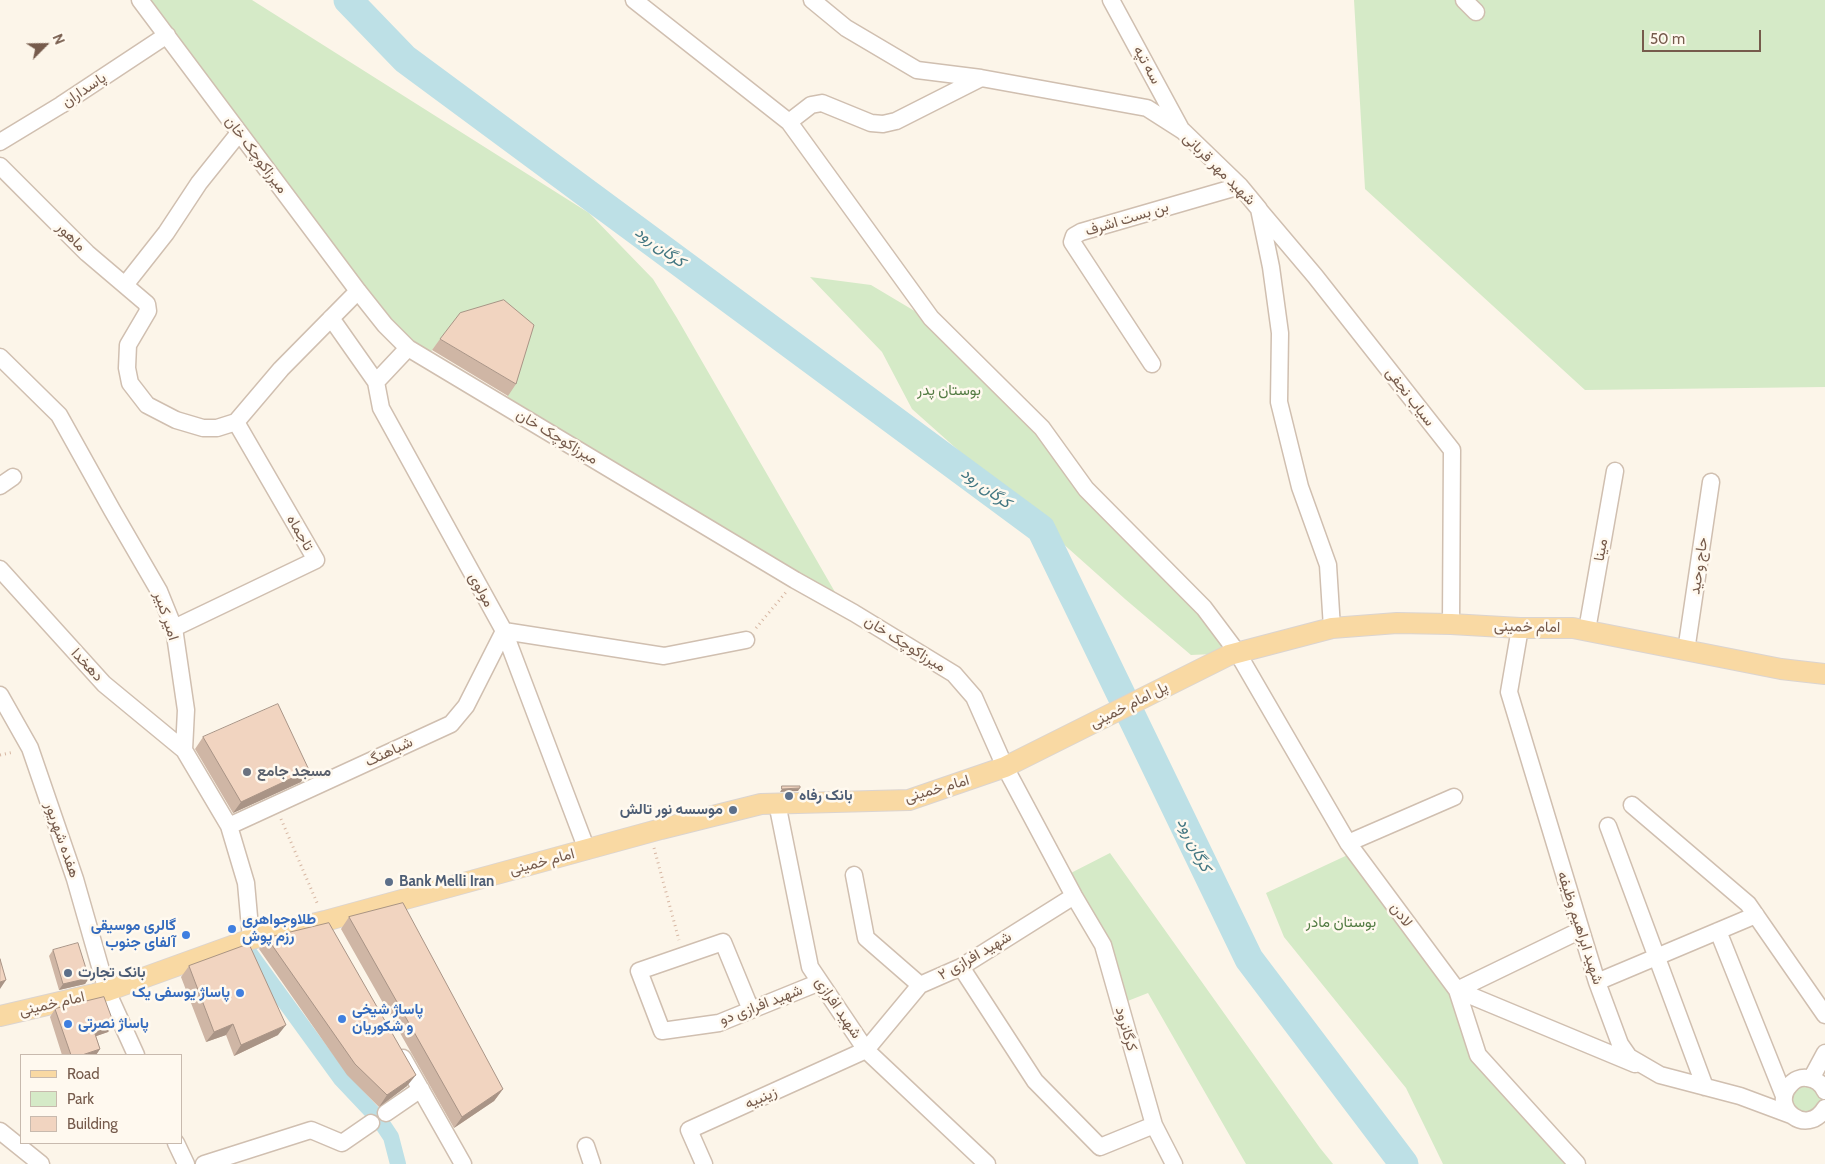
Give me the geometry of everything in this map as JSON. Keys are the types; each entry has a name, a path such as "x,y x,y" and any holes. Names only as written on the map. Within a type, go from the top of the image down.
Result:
{"main road":[{"name":"امام خمینی","path":"1233,654 1332,628 1397,623 1520,628 1573,628 1781,669 1825,674"},
{"name":"پل امام خمینی","path":"1030,755 1233,654"},
{"name":"امام خمینی","path":"0,1016 107,991 251,939 330,930 587,850 761,804 909,800 1005,767 1030,755"}],"street":[{"name":"میرزاکوچک خان","path":"140,0 358,291 385,326 408,348 795,580 854,612 954,674 974,697 1005,767 1074,896"},
{"name":"لادن","path":"634,0 789,122 931,318 1042,428 1086,489 1204,608 1348,843 1457,990 1478,1055 1577,1164"},
{"name":"شهید مهر قربانی","path":"812,0 846,28 917,70 981,78 1147,108 1182,130 1240,186 1259,209 1272,267 1280,333 1279,402 1300,487 1328,565 1332,628"},
{"name":"سه تپه","path":"1111,0 1182,130"},
{"path":"1464,0 1476,12"},
{"name":"پاسداران","path":"0,142 61,105 167,35"},
{"path":"789,122 811,105 822,103 871,123 883,124 896,121 981,78"},
{"path":"124,285 166,233 199,183 239,133"},
{"name":"ماهور","path":"0,166 87,253 147,307 128,345 127,368 130,383 147,405 176,420 203,428 217,428 236,422"},
{"name":"بن بست اشرف","path":"1152,364 1072,242 1074,236 1081,232 1240,186"},
{"name":"سیاب نجفی","path":"1259,209 1315,276 1452,450 1451,624"},
{"path":"236,422 281,369 358,291"},
{"path":"331,318 376,382 408,348"},
{"name":"امیر کبیر","path":"0,358 59,415 159,591 174,628 186,710 184,750"},
{"name":"مولوی","path":"376,382 382,408 504,631 587,850"},
{"name":"تاجماه","path":"174,628 316,560 236,422"},
{"name":"مینا","path":"1587,630 1615,470"},
{"name":"حاج وحید","path":"1686,651 1711,482"},
{"name":"دهخدا","path":"0,569 104,684 184,750"},
{"name":"شهید ابراهیم وظیفه","path":"1520,628 1509,692 1597,982 1620,1044 1629,1057 1660,1075 1740,1096 1803,1120 1822,1116"},
{"path":"504,631 664,656 746,640"},
{"name":"شباهنگ","path":"229,826 451,724 466,706 504,631"},
{"name":"هفده شهریور","path":"0,695 30,748 75,879 107,991 136,1054"},
{"path":"184,750 229,826 246,883 251,939"},
{"path":"1348,843 1454,797"},
{"name":"شهید افرازی","path":"777,803 810,967 866,1050 985,1164"},
{"path":"1632,804 1748,904 1825,1015"},
{"path":"1608,826 1705,1087"},
{"path":"854,874 866,938 920,986"},
{"name":"شهید افرازی ۲","path":"866,1050 920,986 961,967 1074,896"},
{"name":"کرگانرود","path":"1074,896 1103,945 1154,1125 1174,1164"},
{"path":"1597,982 1756,915"},
{"path":"1457,990 1581,930"},
{"path":"1718,931 1784,1096"},
{"path":"683,955 723,942 751,1010"},
{"name":"شهید افرازی دو","path":"683,955 639,971 662,1030 719,1023 820,982"},
{"path":"961,967 1035,1081 1100,1147 1154,1125"},
{"path":"1457,990 1660,1075"},
{"path":"397,1047 463,1164"},
{"name":"زینبیه","path":"704,1164 689,1130 866,1050"},
{"path":"1811,1079 1825,1053"},
{"path":"1791,1115 1784,1103 1784,1096 1786,1089 1797,1079 1811,1079 1818,1082 1825,1091"},
{"path":"386,1113 421,1089"},
{"path":"204,1164 310,1130 342,1142 371,1123"},
{"path":"0,1131 41,1164"},
{"path":"176,1144 186,1164"},
{"path":"586,1146 592,1164"}],"path":[{"path":"746,640 795,580"},
{"path":"275,805 330,930"},
{"path":"650,833 683,955"}],"green space":[{"path":"140,0 252,0 589,213 653,279 843,606 505,405 526,336 452,324 426,358 408,348"},
{"path":"1354,0 1825,0 1825,387 1585,390 1365,189"},
{"name":"بوستان پدر","path":"810,277 871,285 928,319 1042,429 1237,653 1191,655 1125,599 912,409 882,352"},
{"name":"بوستان مادر","path":"1354,852 1457,990 1478,1055 1576,1164 1443,1164 1406,1088 1284,937 1266,893"},
{"path":"1110,853 1333,1164 1246,1164 1148,993 1120,1004 1067,875"},
{"path":"1801,1080 1825,1095 1825,1103 1799,1118 1787,1092"}],"building":[{"path":"504,300 534,325 516,384 440,339 460,313"},
{"path":"278,704 309,770 241,802 203,737"},
{"path":"782,786 800,786 800,788 782,789"},
{"path":"403,903 503,1089 462,1117 349,917"},
{"name":"پاساژ شیخی و شکوریان","path":"329,923 416,1075 387,1095 355,1064 267,938"},
{"path":"78,943 89,978 63,984 53,950"},
{"path":"249,944 286,1025 241,1045 233,1024 214,1032 189,966"},
{"path":"0,959 6,980 0,982"},
{"path":"104,997 114,1024 94,1031 100,1049 85,1054 71,1054 55,1009"}],"waterway":[{"name":"کرگان رود","path":"348,0 405,59 1041,529 1249,959 1404,1164"},
{"path":"248,951 341,1079 375,1115"},
{"path":"383,1125 391,1137 398,1164"}],"place":[{"name":"مسجد جامع","path":"247,772"},
{"name":"بانک رفاه","path":"789,796"},
{"name":"موسسه نور تالش","path":"733,810"},
{"name":"Bank Melli Iran","path":"389,882"},
{"name":"طلاوجواهری رزم پوش","path":"232,929"},
{"name":"گالری موسیقی آلفای جنوب","path":"186,935"},
{"name":"بانک تجارت","path":"68,973"},
{"name":"پاساژ یوسفی یک","path":"240,993"},
{"name":"پاساژ شیخی و شکوریان","path":"342,1019"},
{"name":"پاساژ نصرتی","path":"68,1024"}]}
